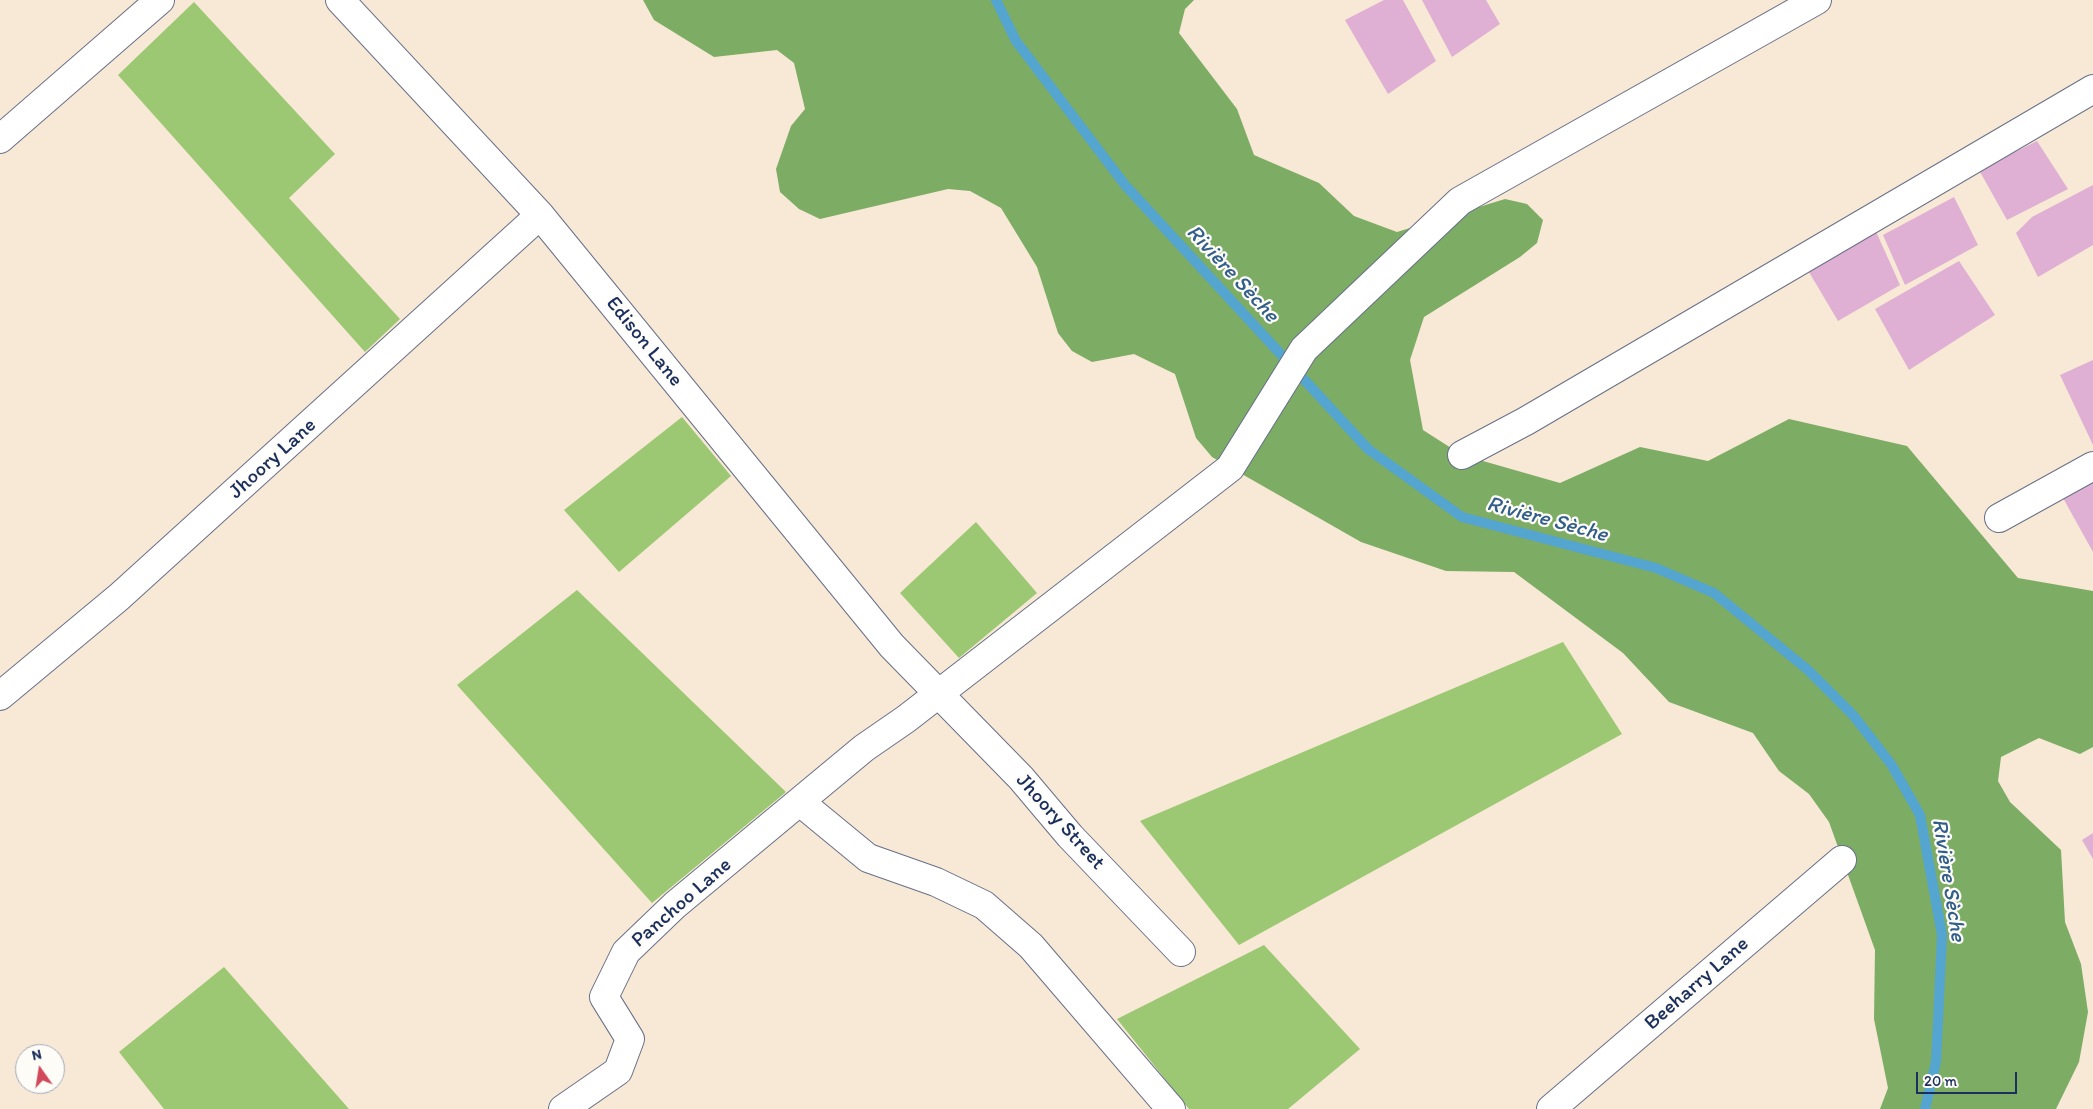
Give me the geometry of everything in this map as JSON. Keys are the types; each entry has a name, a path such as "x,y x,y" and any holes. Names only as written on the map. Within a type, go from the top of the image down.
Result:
{"street":[{"path":"0,139 160,0"},
{"name":"Edison Lane","path":"340,0 540,215 892,646 938,694"},
{"path":"1171,1109 1031,946 984,905 936,882 868,858 800,802 864,748 938,694 1230,468 1304,349 1460,200 1817,0"},
{"path":"1462,455 1526,421 2093,89"},
{"name":"Jhoory Lane","path":"0,696 119,597 540,215"},
{"path":"1998,518 2093,466"},
{"name":"Jhoory Street","path":"938,694 1021,778 1070,836 1181,952"},
{"name":"Panchoo Lane","path":"563,1109 618,1071 630,1039 604,997 626,952 675,905 800,802"},
{"name":"Beeharry Lane","path":"1551,1109 1842,860"}],"green space":[{"path":"643,0 1194,0 1185,9 1179,33 1237,109 1254,155 1319,183 1354,216 1397,232 1505,199 1527,204 1543,220 1537,243 1520,257 1424,317 1410,360 1423,430 1462,455 1560,483 1640,447 1708,461 1789,419 1907,446 2018,578 2093,591 2093,747 2080,754 2039,738 2001,757 1998,781 2010,802 2061,850 2065,922 2081,964 2088,1012 2079,1062 2056,1109 1880,1109 1888,1088 1874,1019 1875,950 1829,822 1809,794 1779,771 1753,733 1669,702 1623,653 1514,572 1446,571 1361,542 1212,457 1196,438 1175,374 1134,354 1092,362 1072,351 1058,333 1037,267 1001,208 970,191 948,189 820,219 799,209 780,192 776,169 791,126 805,109 794,63 777,50 714,57 654,20"},
{"path":"194,2 335,154 289,198 400,319 365,352 118,75"},
{"path":"682,417 731,476 619,572 564,510"},
{"path":"976,522 1037,593 959,658 900,593"},
{"path":"577,590 786,792 652,903 457,685"},
{"path":"1563,642 1622,734 1239,945 1140,821"},
{"path":"1264,945 1360,1049 1288,1109 1189,1109 1117,1019"},
{"path":"224,967 349,1109 164,1109 119,1052"}],"building":[{"path":"1384,0 1403,0 1436,61 1388,94 1345,20"},
{"path":"1422,0 1486,0 1500,24 1452,57"},
{"path":"2037,141 2068,189 2007,220 1979,170"},
{"path":"2093,185 2093,245 2038,277 2016,233 2032,217"},
{"path":"1954,197 1978,245 1905,285 1883,235"},
{"path":"1874,227 1900,285 1838,321 1806,267"},
{"path":"1959,261 1995,315 1909,370 1875,309"},
{"path":"2093,360 2093,445 2060,375"},
{"path":"2093,482 2093,552 2063,498"},
{"path":"2093,833 2093,859 2082,840"}],"waterway":[{"name":"Rivière Sèche","path":"996,0 1016,41 1125,185 1368,449 1462,517 1656,568 1714,593 1808,670 1853,715 1891,764 1920,815 1942,935 1936,1062 1925,1109"}]}
